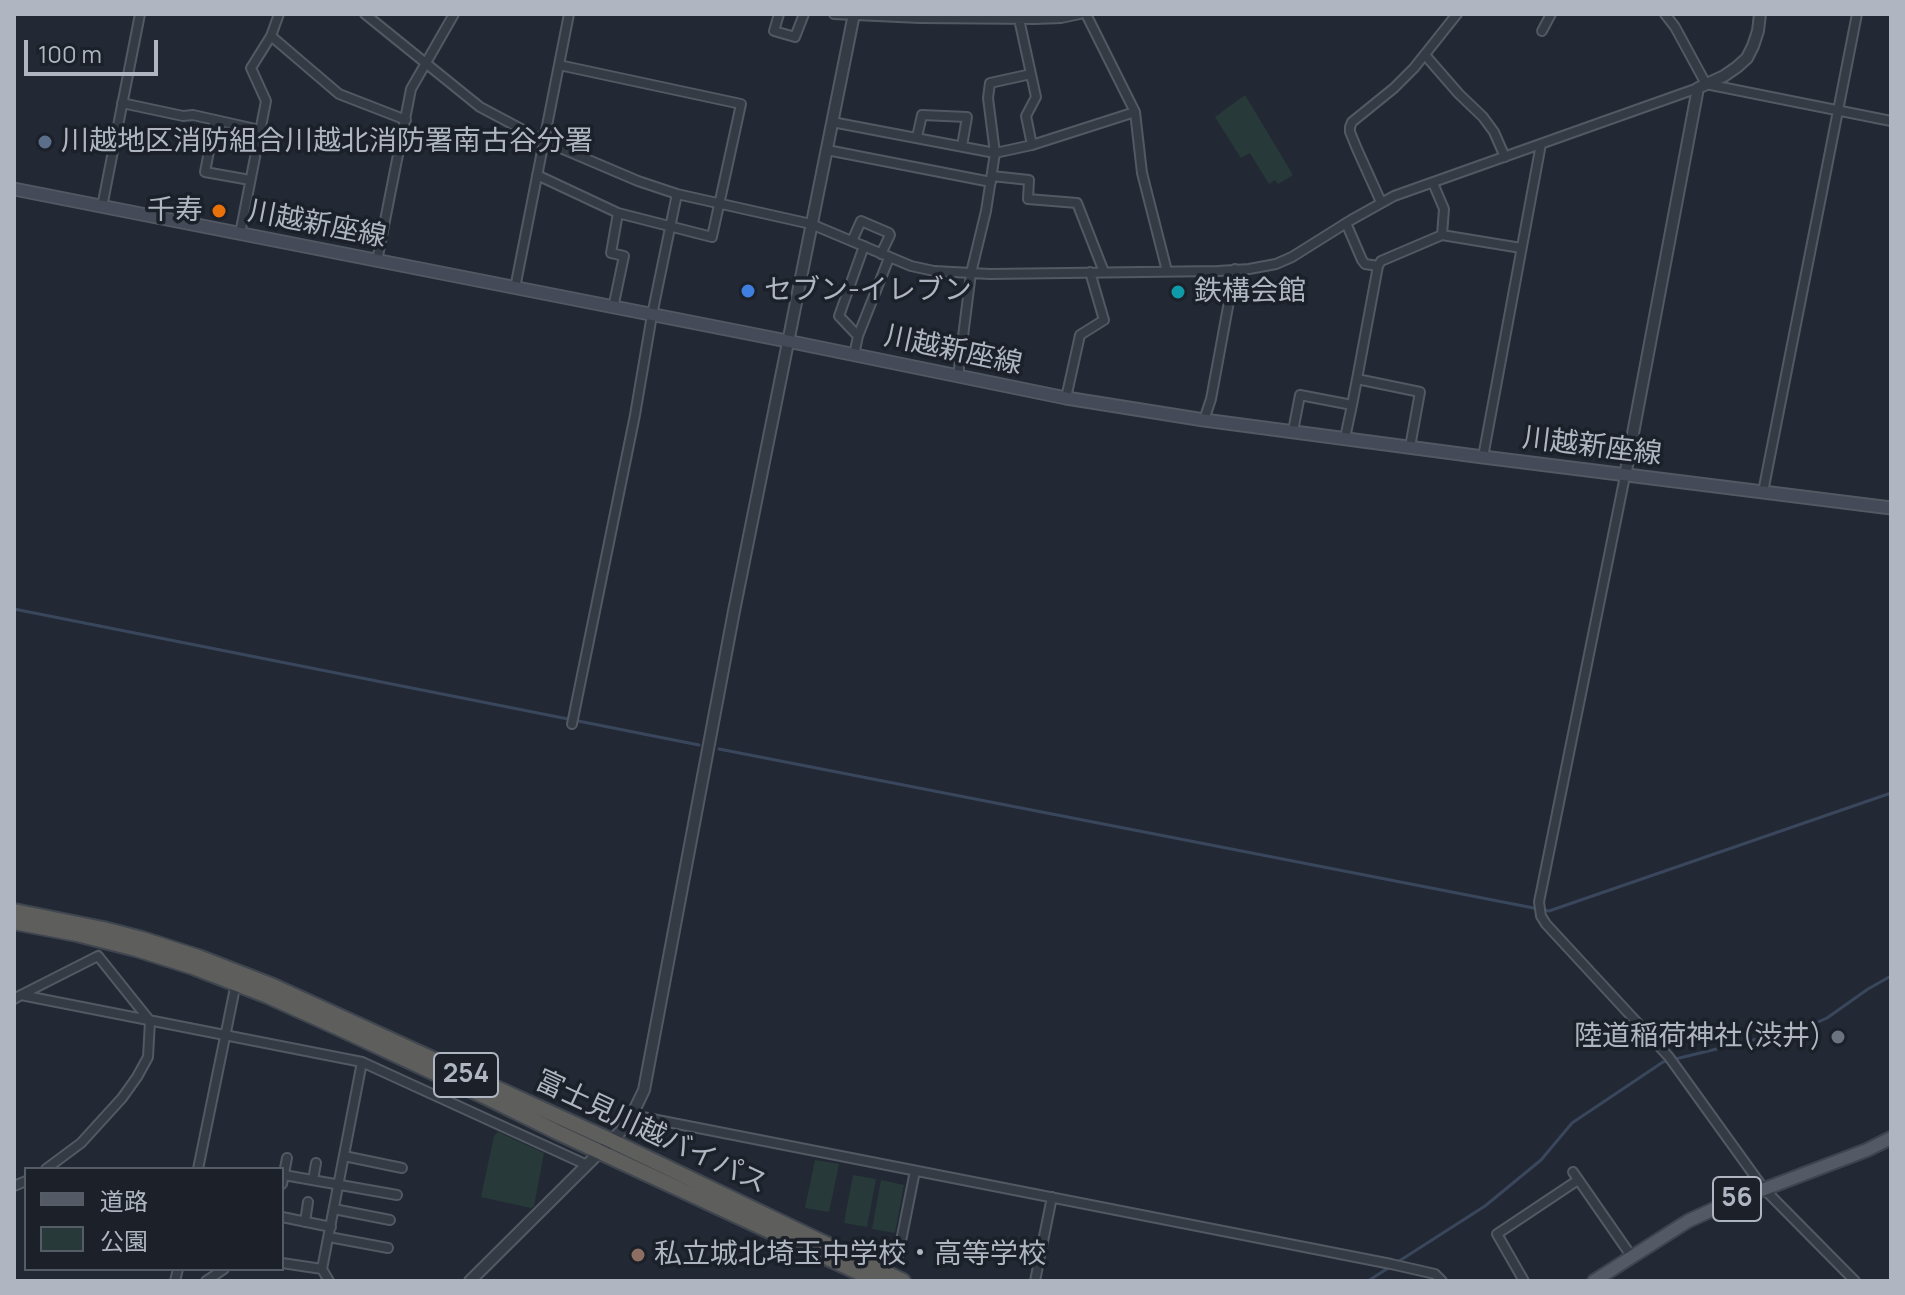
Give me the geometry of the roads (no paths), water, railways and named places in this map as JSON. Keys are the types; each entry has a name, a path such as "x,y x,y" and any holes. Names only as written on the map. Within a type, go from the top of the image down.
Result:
{"highway":[{"name":"富士見川越バイパス","path":"14,911 142,939 238,972 340,1015 612,1141 903,1281"},
{"name":"富士見川越バイパス","path":"14,922 126,946 236,983 341,1029 877,1281"}],"main road":[{"name":"川越新座線","path":"14,189 1066,398 1204,420 1891,508"},
{"name":"56","path":"1594,1281 1688,1221 1891,1138"}],"street":[{"path":"102,207 140,14"},
{"path":"240,234 266,101 251,68 271,36 279,14"},
{"path":"365,14 480,107 544,141 677,194 811,224 911,266 971,273 1249,269 1276,264 1381,202 1702,86 1747,58 1758,31 1760,14"},
{"path":"377,261 411,89 454,14"},
{"path":"515,288 569,14"},
{"path":"779,14 774,31 795,37 804,14"},
{"path":"834,14 1019,19 1083,14 1135,112 1142,173 1167,271"},
{"path":"1381,202 1357,149 1350,127 1352,122 1394,88 1457,14"},
{"path":"1542,31 1551,14"},
{"path":"1665,14 1675,27 1702,86 1538,905 1546,924 1669,1057 1764,1189 1855,1281"},
{"path":"1763,492 1857,14"},
{"path":"470,1281 612,1141 632,1115 644,1090 734,611 854,15"},
{"path":"1019,19 1036,97 1026,116 1032,145"},
{"path":"271,36 339,94 406,120"},
{"path":"1425,55 1483,117 1494,132 1505,157"},
{"path":"537,175 618,213 712,237 741,104 559,65"},
{"path":"958,376 971,273 995,153 988,98 990,83 1031,74"},
{"path":"1702,86 1891,121"},
{"path":"122,103 260,130"},
{"path":"832,122 995,153 1032,145 1135,112"},
{"path":"917,137 922,115 967,117 962,146"},
{"path":"215,120 205,172 250,180"},
{"path":"1483,457 1541,144"},
{"path":"827,150 991,179 1029,180 1028,199 1077,203 1104,272"},
{"path":"1433,183 1444,209 1442,235"},
{"path":"572,724 677,194"},
{"path":"613,308 624,256 611,253 618,213"},
{"path":"852,241 861,221 890,235 854,355"},
{"path":"1346,223 1362,260 1365,264 1378,266"},
{"path":"1345,438 1381,261 1442,235 1521,248"},
{"path":"858,336 839,316 864,246"},
{"path":"1204,420 1211,399 1235,269"},
{"path":"1066,398 1080,335 1104,320 1090,272"},
{"path":"1357,379 1420,392 1410,447"},
{"path":"1293,431 1300,395 1352,405"},
{"path":"18,997 98,956 150,1021 148,1057 137,1077 81,1143 49,1167"},
{"path":"198,1167 236,983"},
{"path":"18,997 362,1062 587,1165"},
{"path":"329,1281 322,1269 362,1062"},
{"path":"632,1115 1391,1264 1435,1274 1442,1281"},
{"path":"344,1156 402,1168"},
{"path":"284,1174 287,1158"},
{"path":"313,1180 316,1163"},
{"path":"898,1256 915,1171"},
{"path":"1524,1281 1497,1234 1576,1176 1632,1257"},
{"path":"284,1180 313,1180 397,1195"},
{"path":"1035,1281 1052,1197"},
{"path":"305,1222 308,1202"},
{"path":"334,1209 390,1220"},
{"path":"284,1217 331,1227"},
{"path":"329,1237 388,1248"},
{"path":"284,1263 322,1269"}],"waterway":[{"path":"14,609 699,745"},
{"path":"719,749 1549,911 1891,793"},
{"path":"1368,1281 1485,1206 1541,1160 1572,1123 1663,1062 1807,1027 1827,1018 1891,976"}],"place":[{"name":"川越地区消防組合川越北消防署南古谷分署","path":"45,142"},
{"name":"千寿","path":"219,211"},
{"name":"セブン-イレブン","path":"748,291"},
{"name":"鉄構会館","path":"1178,292"},
{"name":"陸道稲荷神社(渋井)","path":"1838,1037"},
{"name":"私立城北埼玉中学校・高等学校","path":"638,1255"}]}
